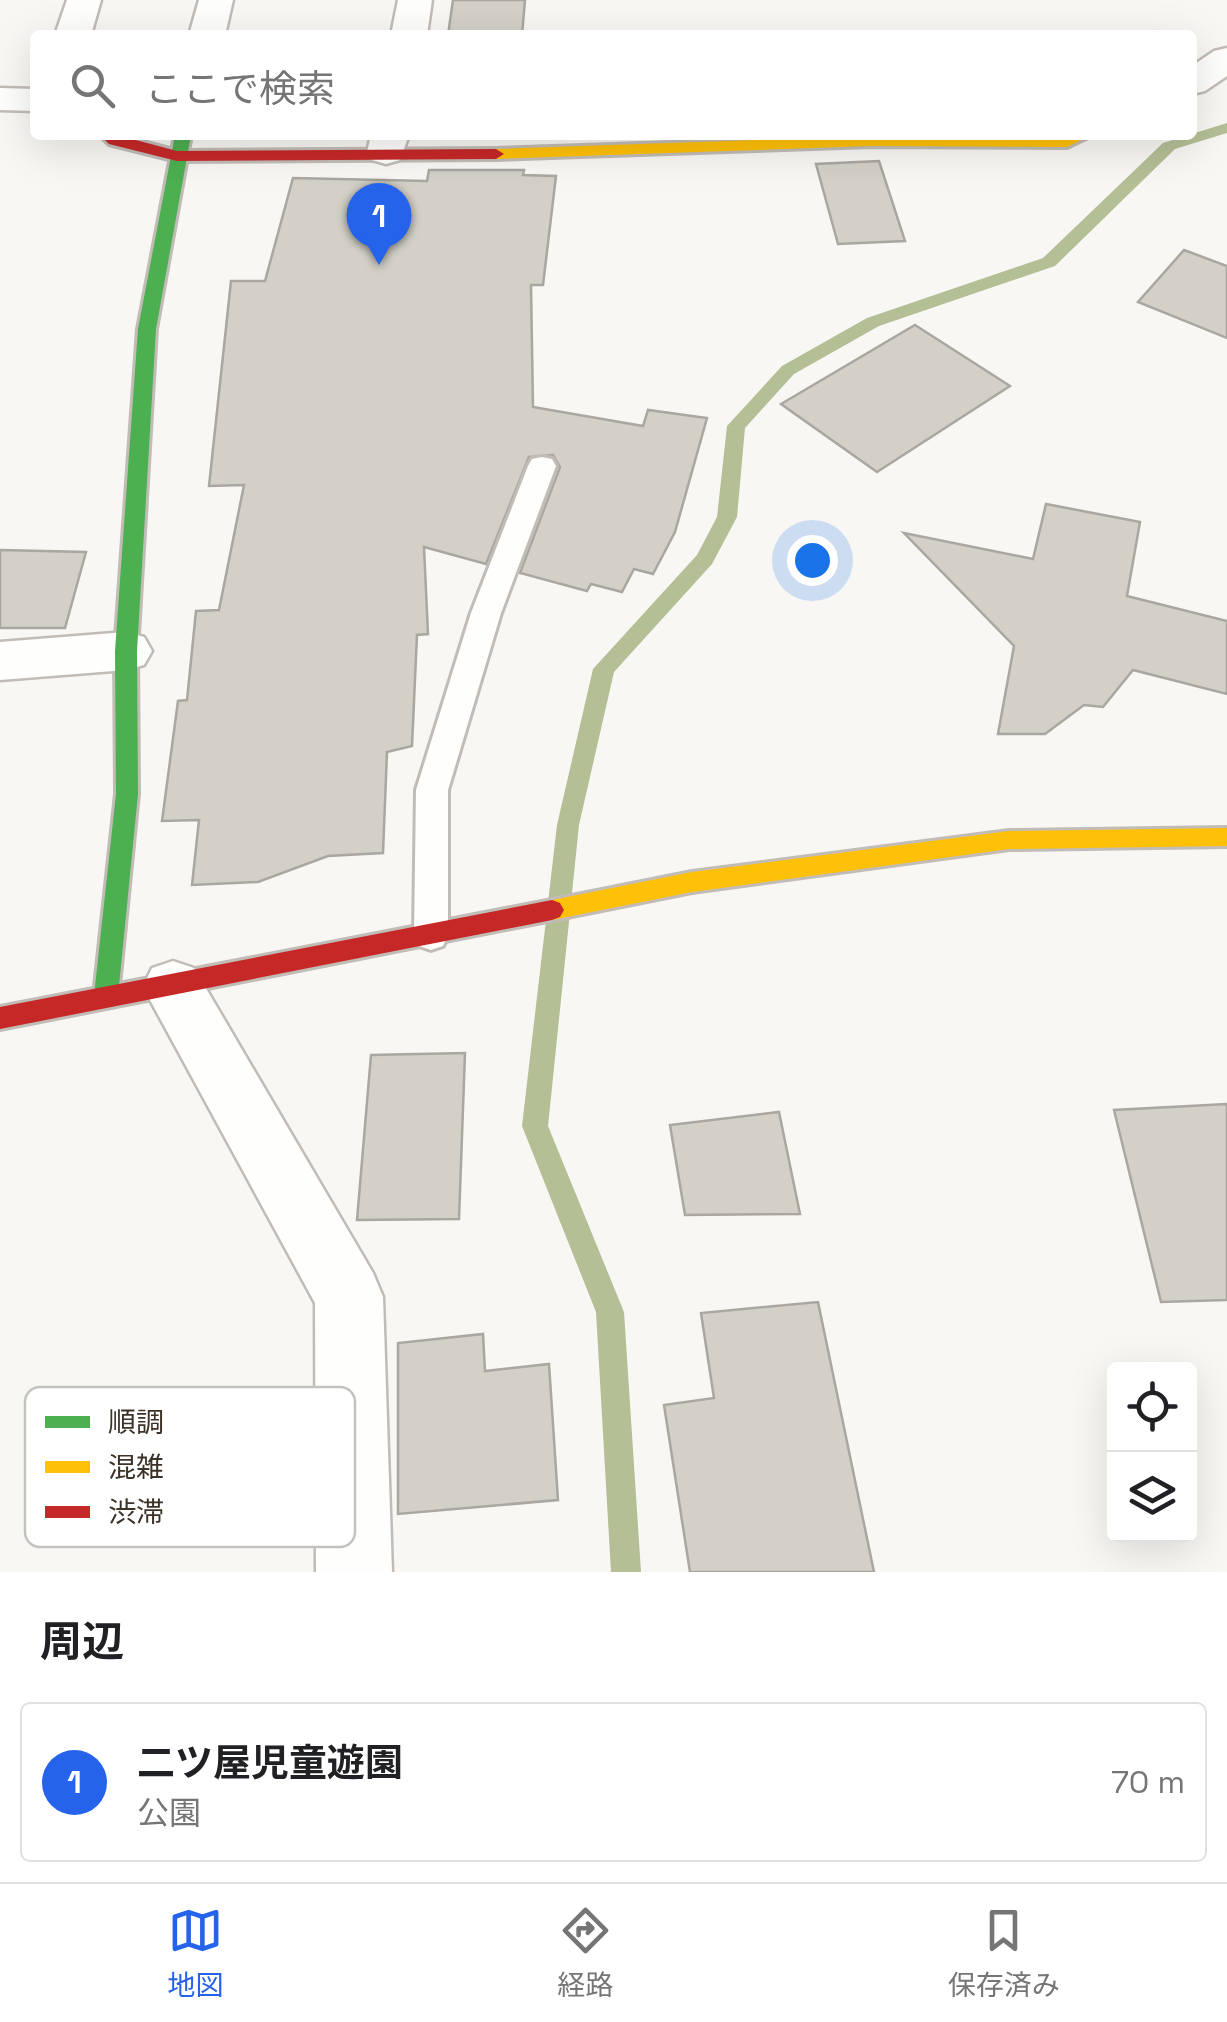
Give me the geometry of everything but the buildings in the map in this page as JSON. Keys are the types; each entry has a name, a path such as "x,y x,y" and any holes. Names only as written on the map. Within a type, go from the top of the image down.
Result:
{"street":[{"path":"75,30 84,0"},
{"path":"208,30 216,0"},
{"path":"409,30 415,0"},
{"path":"1197,79 1227,59"},
{"path":"0,99 30,100"},
{"path":"114,140 180,145 388,144 557,154 871,141 1072,140"},
{"path":"106,996 127,794 126,651 147,329 180,145"},
{"path":"0,661 126,651"},
{"path":"0,1018 692,882 1008,840 1227,837"},
{"path":"173,987 349,1297 351,1387"},
{"path":"354,1547 354,1572"}],"lane":[{"path":"431,935 432,790 486,613 542,466"}],"waterway":[{"path":"1197,137 1227,128"},
{"path":"626,1572 610,1312 535,1126 568,825 604,669 705,559 727,517 736,426 788,370 873,322 1049,262 1169,146 1188,140"}],"traffic: fast":[{"path":"106,996 127,794 126,651 147,329 182,140"}],"traffic: slow":[{"path":"496,154 871,141 1072,140"},
{"path":"552,910 692,882 1009,840 1227,837"}],"traffic: jam":[{"path":"114,140 177,156 496,154"},
{"path":"0,1018 552,910"}],"place":[{"name":"二ツ屋児童遊園","path":"379,265"}]}
